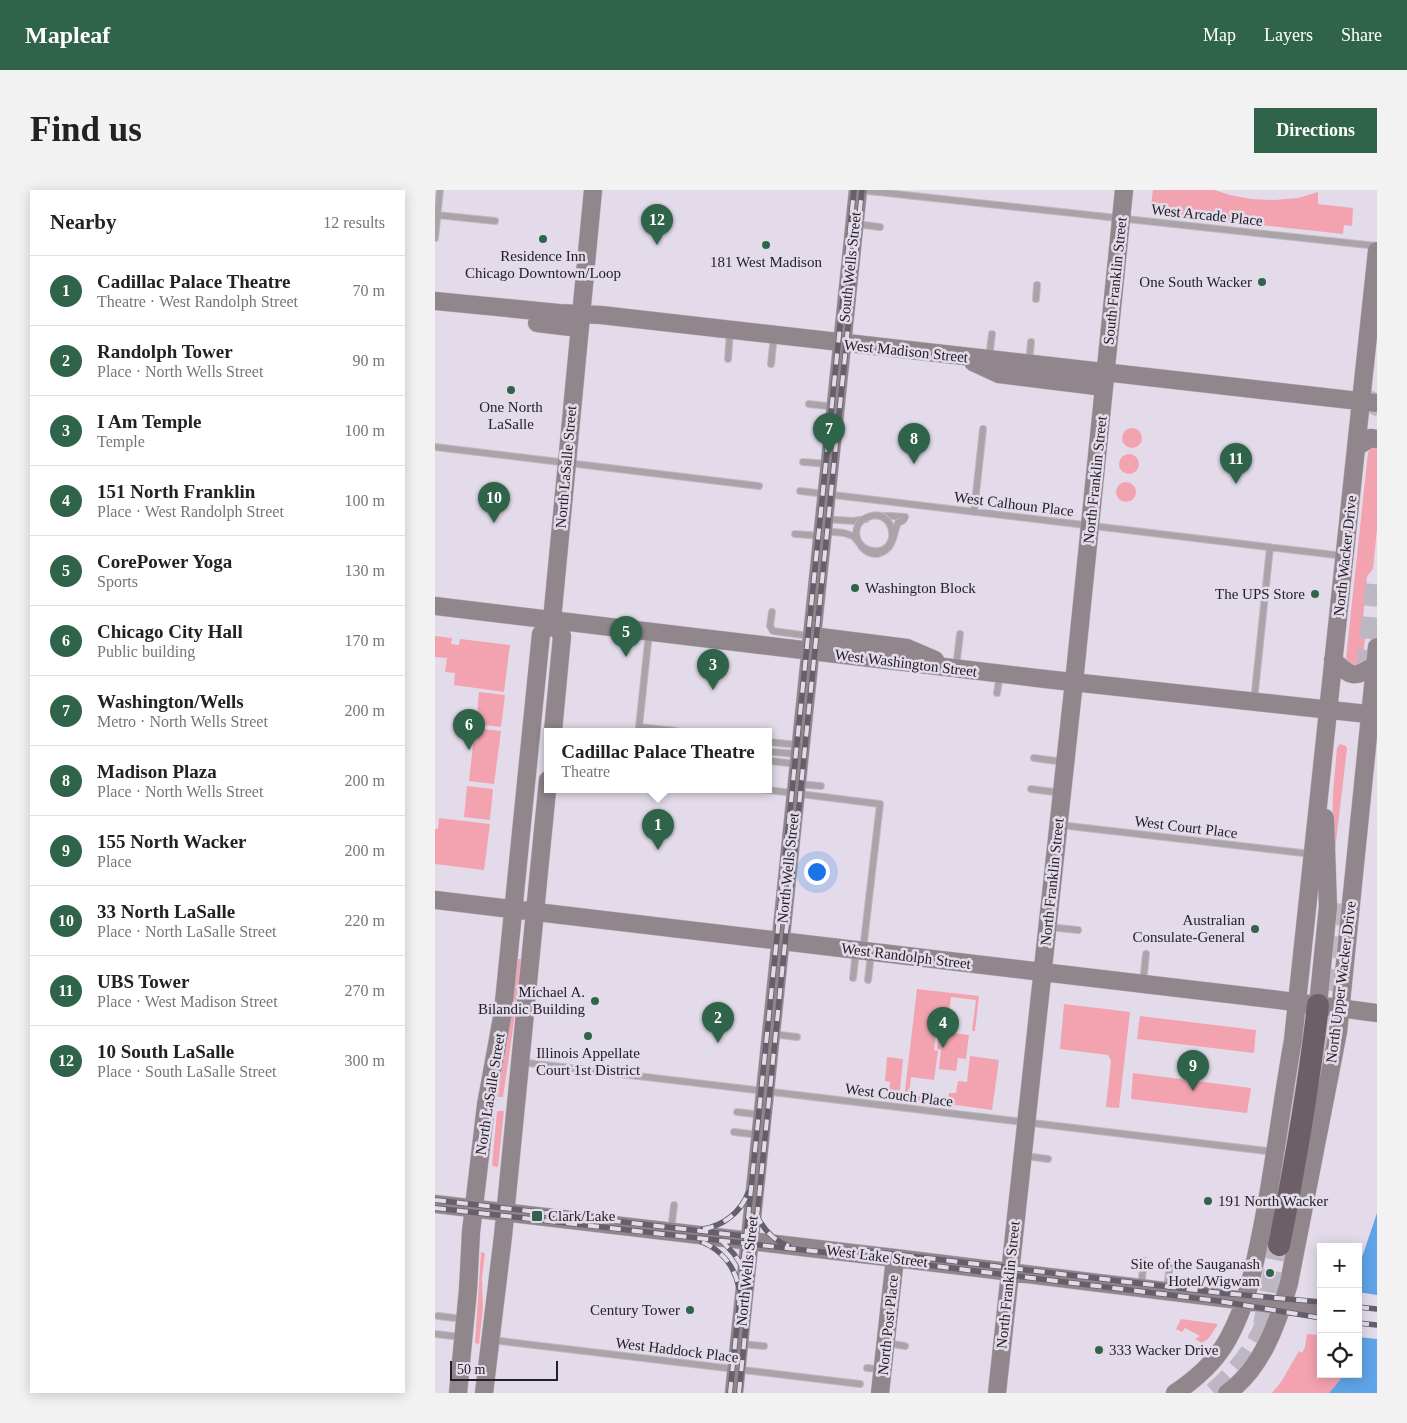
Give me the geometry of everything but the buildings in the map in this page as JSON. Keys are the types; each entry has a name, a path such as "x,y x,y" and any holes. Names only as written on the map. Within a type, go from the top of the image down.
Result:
{"highway":[{"path":"1279,1245 1312,1066 1318,1005"}],"main road":[{"name":"North LaSalle Street","path":"458,1393 471,1232 486,1105 503,1012 541,634 552,620 579,321 593,190"},
{"name":"South Wells Street","path":"842,344 857,190"},
{"name":"South Franklin Street","path":"1105,379 1124,190"},
{"name":"North Wacker Drive","path":"1328,710 1356,447 1369,402 1377,251"},
{"name":"West Madison Street","path":"435,302 579,321 611,316 1029,364 1105,379 1369,402"},
{"name":"North Wells Street","path":"734,1393 842,344"},
{"path":"961,357 999,374 1105,379"},
{"name":"North Franklin Street","path":"997,1393 1105,379"},
{"path":"1356,447 1371,438 1377,439"},
{"name":"West Washington Street","path":"435,606 649,632 811,644 956,669 1373,715"},
{"name":"North LaSalle Street","path":"552,620 562,636 553,728"},
{"path":"1373,715 1377,647"},
{"path":"1333,660 1347,673 1361,674 1375,665"},
{"name":"North Upper Wacker Drive","path":"1227,1393 1234,1388 1263,1351 1283,1305 1335,1050 1318,1005 1312,854 1328,710"},
{"name":"North Upper Wacker Drive","path":"1175,1393 1203,1372 1218,1354 1228,1340 1245,1301 1259,1245 1276,1152 1293,1040 1318,1005 1373,715"},
{"path":"1318,1005 1327,907 1323,760"},
{"name":"North LaSalle Street","path":"484,1393 505,1212 547,793"},
{"name":"West Randolph Street","path":"435,900 1377,1013"},
{"name":"West Lake Street","path":"435,1204 750,1240 1317,1310"},
{"name":"North Post Place","path":"881,1393 875,1368 886,1343 895,1258"}],"lane":[{"path":"435,238 440,190"},
{"name":"West Arcade Place","path":"857,190 1377,246"},
{"path":"437,215 495,221"},
{"path":"854,224 880,226"},
{"path":"1036,299 1037,285"},
{"path":"728,359 731,330"},
{"path":"989,360 992,334"},
{"path":"771,364 774,336"},
{"path":"1029,364 1031,342"},
{"path":"809,404 835,407"},
{"path":"974,512 983,429"},
{"path":"435,447 759,486"},
{"path":"803,462 829,464"},
{"name":"West Calhoun Place","path":"799,490 1345,556"},
{"path":"795,534 853,521 884,516 904,519 898,523 891,544 887,549 876,553 866,551 859,544 857,539 856,534 858,526 865,518 875,516 885,518 890,524 892,537 887,547 876,552 864,548 859,542 853,536 844,532 823,529"},
{"path":"1254,702 1271,547"},
{"path":"772,612 770,626 773,631 811,644"},
{"path":"648,728 639,727 649,632"},
{"path":"956,669 960,634"},
{"path":"997,693 1000,674"},
{"path":"772,744 800,755"},
{"path":"772,752 800,755"},
{"path":"772,761 800,755"},
{"path":"1034,758 1065,762"},
{"path":"772,789 821,786"},
{"path":"796,788 880,804 864,951 868,980"},
{"path":"1031,789 1062,792"},
{"name":"West Court Place","path":"1058,825 1312,854"},
{"path":"1047,927 1078,930"},
{"path":"853,978 864,951"},
{"path":"1142,984 1146,954"},
{"path":"771,1034 797,1037"},
{"name":"West Couch Place","path":"519,1062 1276,1152"},
{"path":"737,1112 763,1115"},
{"path":"734,1132 761,1135"},
{"path":"1023,1156 1048,1159"},
{"path":"671,1231 674,1205"},
{"path":"1141,1288 1144,1261"},
{"path":"1167,1291 1170,1264"},
{"path":"438,1316 465,1319"},
{"path":"435,1334 463,1337"},
{"name":"West Haddock Place","path":"491,1340 860,1384"},
{"path":"886,1343 905,1346"},
{"path":"739,1344 764,1346"}],"shaded area":[{"path":"1153,190 1214,190 1251,199 1275,200 1298,198 1318,192 1318,204 1353,208 1352,226 1344,225 1343,234 1159,214 1159,205 1151,204"},
{"path":"1132,428 1139,431 1142,438 1139,445 1132,448 1125,445 1122,438 1125,431"},
{"path":"1377,447 1377,529 1373,569 1367,576 1363,619 1366,627 1363,660 1356,665 1349,663 1346,658 1368,453 1370,449"},
{"path":"1129,454 1136,457 1139,464 1136,471 1129,474 1122,471 1119,464 1122,457"},
{"path":"1126,482 1133,485 1136,492 1133,499 1126,502 1119,499 1116,492 1119,485"},
{"path":"435,636 452,638 451,644 459,645 460,639 510,645 504,692 454,685 455,673 445,672 447,658 435,657"},
{"path":"479,692 505,695 501,727 476,724"},
{"path":"475,728 501,731 494,784 469,781"},
{"path":"1340,744 1346,746 1347,749 1335,850 1332,848 1333,793 1337,748"},
{"path":"467,786 493,789 490,820 464,817"},
{"path":"439,818 490,824 484,870 435,864 435,829 438,829"},
{"path":"518,959 521,959 515,1015 503,1097 498,1097 503,1062"},
{"path":"917,989 979,996 975,1031 972,1031 976,1000 951,997 947,1028 937,1027 934,1050 938,1051 934,1080 911,1077 909,1095 930,1096 929,1103 904,1099"},
{"path":"1064,1004 1130,1012 1119,1108 1106,1107 1111,1061 1108,1055 1060,1049"},
{"path":"1140,1016 1256,1030 1254,1053 1137,1039"},
{"path":"939,1031 969,1035 966,1059 958,1058 956,1071 939,1069 941,1050 937,1049"},
{"path":"970,1056 999,1060 992,1110 948,1104 949,1093 956,1093 958,1081 967,1082"},
{"path":"887,1057 903,1059 899,1099 888,1097 890,1082 885,1081"},
{"path":"1133,1073 1251,1088 1247,1113 1131,1099"},
{"path":"497,1111 504,1111 498,1167 492,1166"},
{"path":"481,1252 485,1253 482,1278 483,1308 479,1344 475,1343"},
{"path":"1181,1319 1218,1324 1209,1338 1202,1343 1195,1339 1200,1336 1185,1328 1182,1332 1176,1329"},
{"path":"1307,1334 1317,1335 1317,1378 1340,1378 1340,1380 1329,1393 1272,1393 1281,1382 1299,1351 1302,1353"}],"water":[{"path":"1377,1213 1377,1393 1329,1393 1340,1378 1362,1378 1362,1257"}],"pier":[{"path":"1362,1293 1377,1295 1377,1339 1362,1337"}],"tunnel":[{"path":"1366,412 1377,386"},
{"path":"1367,672 1377,578"},
{"path":"1318,1089 1334,981 1343,898"},
{"path":"1279,1175 1293,1102 1300,1041"},
{"path":"1264,1325 1279,1245"},
{"path":"1214,1393 1245,1360 1258,1341 1268,1320"}],"railway":[{"path":"730,1393 854,190"},
{"path":"739,1393 862,190"},
{"path":"703,1229 717,1225 730,1217 741,1206 748,1193"},
{"path":"435,1200 752,1237"},
{"path":"435,1208 821,1252 1219,1301 1317,1317"},
{"path":"756,1214 769,1234 789,1246"},
{"path":"721,1240 744,1269"},
{"path":"702,1242 716,1250 727,1260 739,1288"},
{"path":"859,1250 1221,1293 1317,1302"},
{"path":"1362,1307 1377,1309"},
{"path":"1362,1323 1377,1325"}],"place":[{"name":"Residence Inn Chicago Downtown/Loop","path":"543,239"},
{"name":"10 South LaSalle","path":"657,245"},
{"name":"181 West Madison","path":"766,245"},
{"name":"One South Wacker","path":"1262,282"},
{"name":"One North LaSalle","path":"511,390"},
{"name":"Washington/Wells","path":"829,454"},
{"name":"Madison Plaza","path":"914,464"},
{"name":"UBS Tower","path":"1236,484"},
{"name":"33 North LaSalle","path":"494,523"},
{"name":"Washington Block","path":"855,588"},
{"name":"The UPS Store","path":"1315,594"},
{"name":"CorePower Yoga","path":"626,657"},
{"name":"I Am Temple","path":"713,690"},
{"name":"Chicago City Hall","path":"469,750"},
{"name":"Cadillac Palace Theatre","path":"658,850"},
{"name":"Australian Consulate-General","path":"1255,929"},
{"name":"Michael A. Bilandic Building","path":"595,1001"},
{"name":"Illinois Appellate Court 1st District","path":"588,1036"},
{"name":"Randolph Tower","path":"718,1043"},
{"name":"151 North Franklin","path":"943,1048"},
{"name":"155 North Wacker","path":"1193,1091"},
{"name":"191 North Wacker","path":"1208,1201"},
{"name":"Clark/Lake","path":"537,1216"},
{"name":"Site of the Sauganash Hotel/Wigwam","path":"1270,1273"},
{"name":"Century Tower","path":"690,1310"},
{"name":"333 Wacker Drive","path":"1099,1350"}]}
